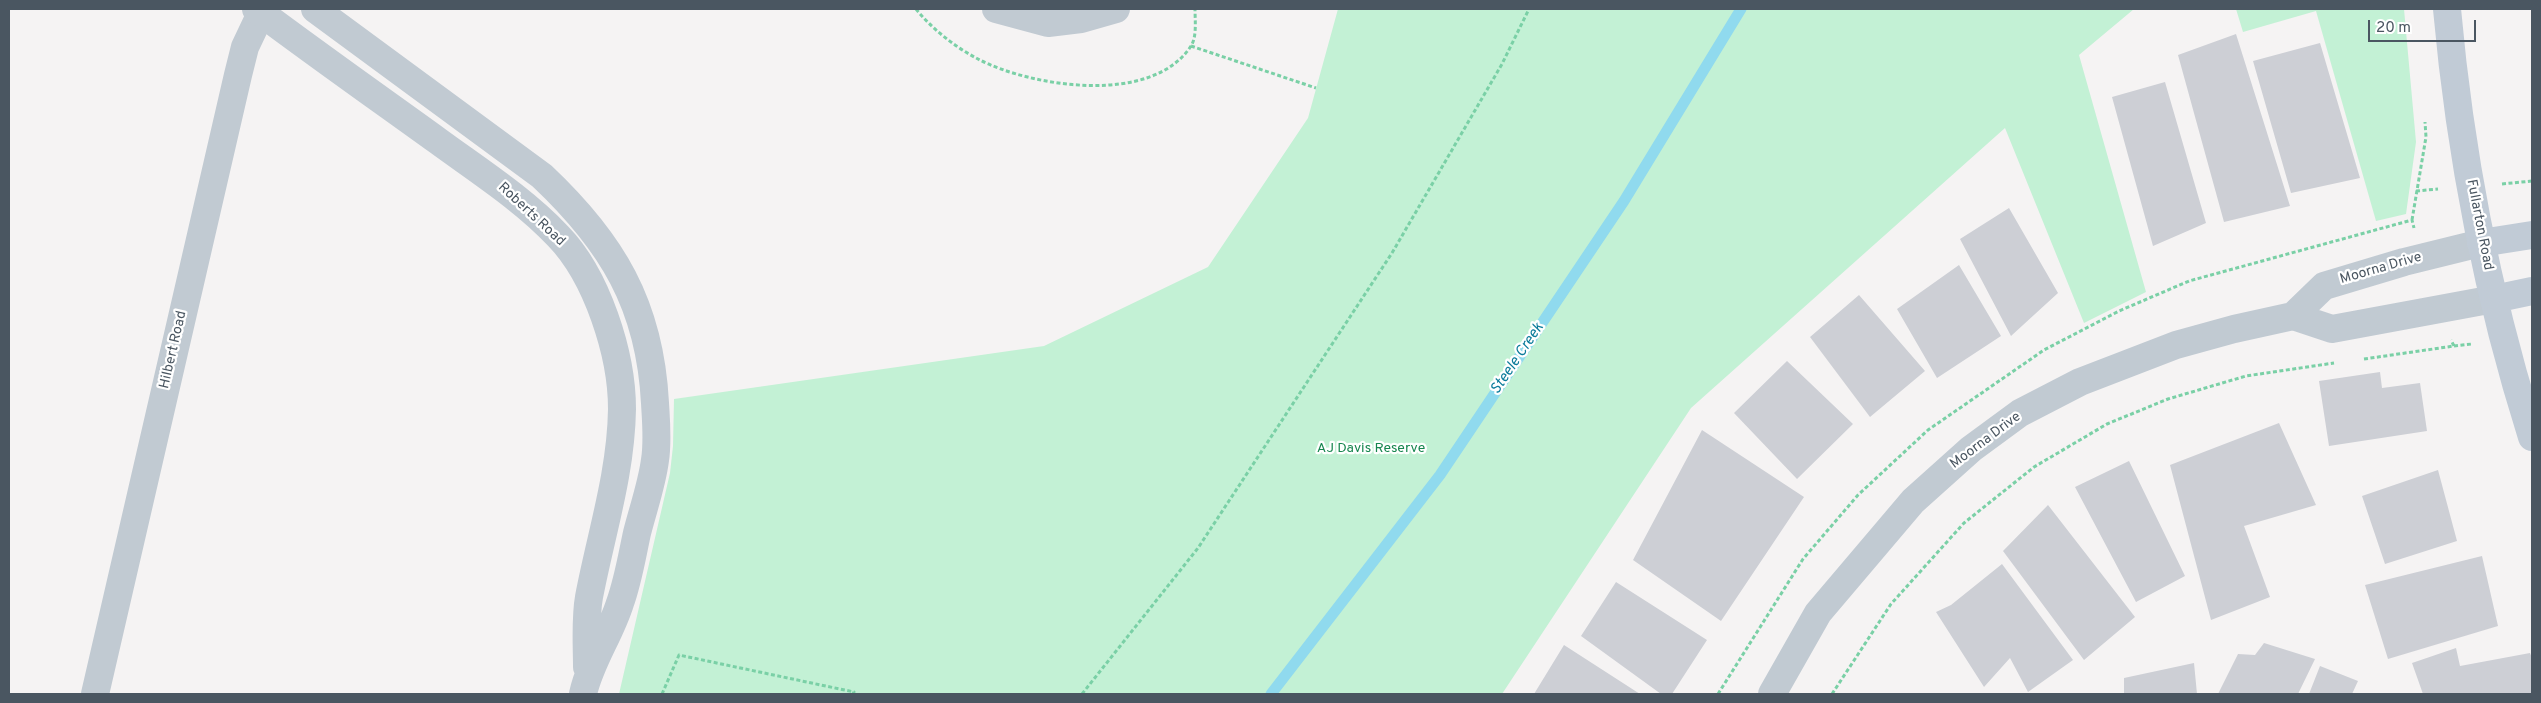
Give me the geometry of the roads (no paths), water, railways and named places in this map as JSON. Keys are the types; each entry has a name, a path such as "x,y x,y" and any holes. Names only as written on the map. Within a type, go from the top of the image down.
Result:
{"main road":[{"name":"Fullarton Road","path":"2447,9 2458,103 2481,244 2510,366 2532,437"},
{"path":"2481,244 2532,235"},
{"path":"2494,298 2532,291"}],"street":[{"name":"Roberts Road","path":"316,9 542,176 592,228 622,272 634,301 645,334 654,380 656,459 620,604 585,687"},
{"path":"996,9 1048,23 1081,19 1116,9"},
{"name":"Roberts Road","path":"260,10 510,193 559,237 587,276 603,315 615,353 622,406 620,448 613,490 588,599 585,687"},
{"name":"Hilbert Road","path":"95,694 238,75 245,47 260,10"},
{"name":"Moorna Drive","path":"2294,316 2324,286 2422,257 2481,244"},
{"name":"Moorna Drive","path":"1772,694 1818,613 1913,501 1978,444 2020,413 2080,382 2176,345 2234,329 2294,316 2332,328 2494,298"}],"waterway":[{"name":"Steele Creek","path":"1271,694 1440,475 1624,201 1741,9"}],"park label":[{"name":"AJ Davis Reserve","path":"1371,449"}]}
